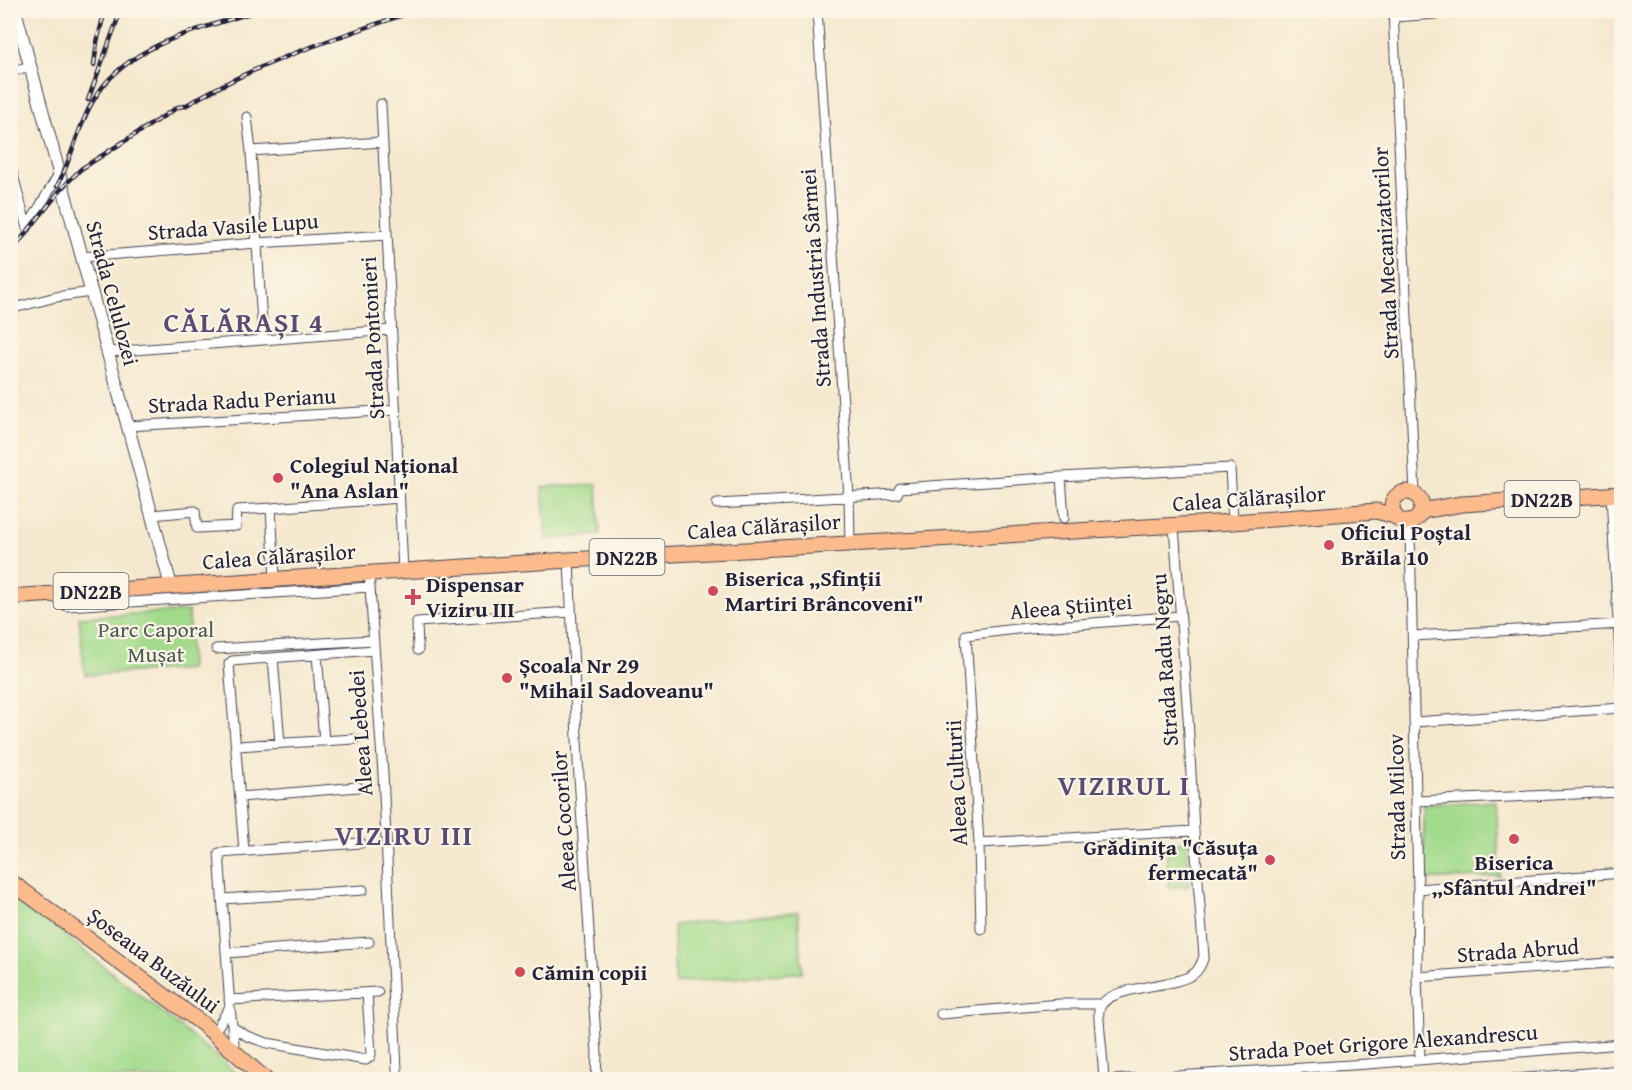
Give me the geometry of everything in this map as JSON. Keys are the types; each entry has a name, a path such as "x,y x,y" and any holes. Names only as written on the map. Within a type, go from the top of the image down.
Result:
{"main road":[{"name":"DN22B","path":"1393,500 1403,492 1411,492 1411,513"},
{"name":"Calea Călărașilor","path":"10,597 275,579 369,580 403,571 850,543 1174,526 1376,511 1411,513 1462,504 1616,495"},
{"path":"1393,500 1392,508 1411,513"},
{"name":"Calea Călărașilor","path":"1376,511 1393,500"},
{"name":"Șoseaua Buzăului","path":"10,881 213,1034 266,1080"}],"street":[{"name":"Strada Celulozei","path":"15,10 171,586"},
{"name":"Strada Industria Sârmei","path":"817,10 849,497 850,543"},
{"path":"1393,14 1493,10"},
{"name":"Strada Mecanizatorilor","path":"1393,14 1411,513"},
{"path":"10,72 30,66"},
{"name":"Strada Pontonieri","path":"381,104 403,571"},
{"path":"247,117 263,339"},
{"path":"251,151 382,142"},
{"path":"10,164 27,228 59,174"},
{"name":"Strada Vasile Lupu","path":"82,257 257,243 387,236"},
{"path":"10,309 56,297 92,292"},
{"path":"108,352 391,330"},
{"name":"Strada Radu Perianu","path":"128,426 395,410"},
{"path":"717,504 897,494 900,488 1230,468 1233,522"},
{"path":"1061,477 1064,518"},
{"path":"1616,495 1622,692"},
{"path":"152,515 195,511 197,528 236,526 237,510 399,498"},
{"path":"271,508 275,579"},
{"name":"Strada Milcov","path":"1411,513 1420,1059"},
{"name":"Strada Radu Negru","path":"1102,1004 1113,996 1193,975 1200,968 1204,956 1174,526"},
{"name":"Aleea Cocorilor","path":"569,560 597,1054 596,1080"},
{"path":"49,594 67,606 369,580"},
{"name":"Aleea Lebedei","path":"369,580 383,774 397,1070"},
{"path":"418,650 417,622 571,612"},
{"name":"Aleea Științei","path":"966,635 1180,616"},
{"path":"1413,636 1620,624"},
{"name":"Aleea Culturii","path":"966,635 979,843 981,929"},
{"path":"216,649 374,645"},
{"path":"244,851 230,664 232,661 317,655 374,645"},
{"path":"317,655 324,741"},
{"path":"273,658 280,743"},
{"path":"1414,722 1622,708"},
{"path":"236,746 355,739"},
{"path":"240,797 357,787"},
{"path":"1416,801 1622,792"},
{"path":"979,843 1194,831"},
{"path":"235,1053 229,1004 219,853 361,843"},
{"path":"1418,890 1622,873"},
{"path":"222,899 363,890"},
{"path":"226,953 369,942"},
{"name":"Strada Abrud","path":"1417,977 1622,962"},
{"path":"229,1004 378,992"},
{"path":"232,1027 247,1036 267,1042 366,1060 371,1053 367,993"},
{"path":"213,1034 229,1004"},
{"path":"941,1014 1060,1004 1102,1004 1099,1016 1104,1080"},
{"name":"Strada Poet Grigore Alexandrescu","path":"1112,1080 1367,1064 1622,1044"},
{"name":"Strada Poet Grigore Alexandrescu","path":"1502,1080 1622,1070"}],"green space":[{"path":"597,484 600,535 546,539 542,487"},
{"name":"Parc Caporal Mușat","path":"189,611 190,669 85,675 79,617"},
{"path":"1496,801 1500,876 1424,880 1424,806"},
{"path":"1187,842 1189,886 1169,888 1166,843"},
{"path":"10,897 44,919 219,1058 242,1079 11,1079"},
{"path":"798,912 802,972 675,983 673,925"}],"railway":[{"path":"94,65 105,10"},
{"path":"88,100 121,10"},
{"path":"57,186 93,101 107,81 125,65 167,41 259,10"},
{"path":"10,253 63,187 81,169 178,107 185,106 270,63 418,10"}],"place":[{"name":"Colegiul Național \"Ana Aslan\"","path":"278,478"},
{"name":"Oficiul Poștal Brăila 10","path":"1329,545"},
{"name":"Biserica „Sfinții Martiri Brâncoveni\"","path":"713,591"},
{"name":"Dispensar Viziru III","path":"413,597"},
{"name":"Școala Nr 29 \"Mihail Sadoveanu\"","path":"507,678"},
{"name":"Biserica „Sfântul Andrei\"","path":"1514,839"},
{"name":"Grădinița \"Căsuța fermecată\"","path":"1270,860"},
{"name":"Cămin copii","path":"520,972"}],"district":[{"name":"CĂLĂRAȘI 4","path":"244,321"},
{"name":"VIZIRUL I","path":"1124,784"},
{"name":"VIZIRU III","path":"404,834"}]}
